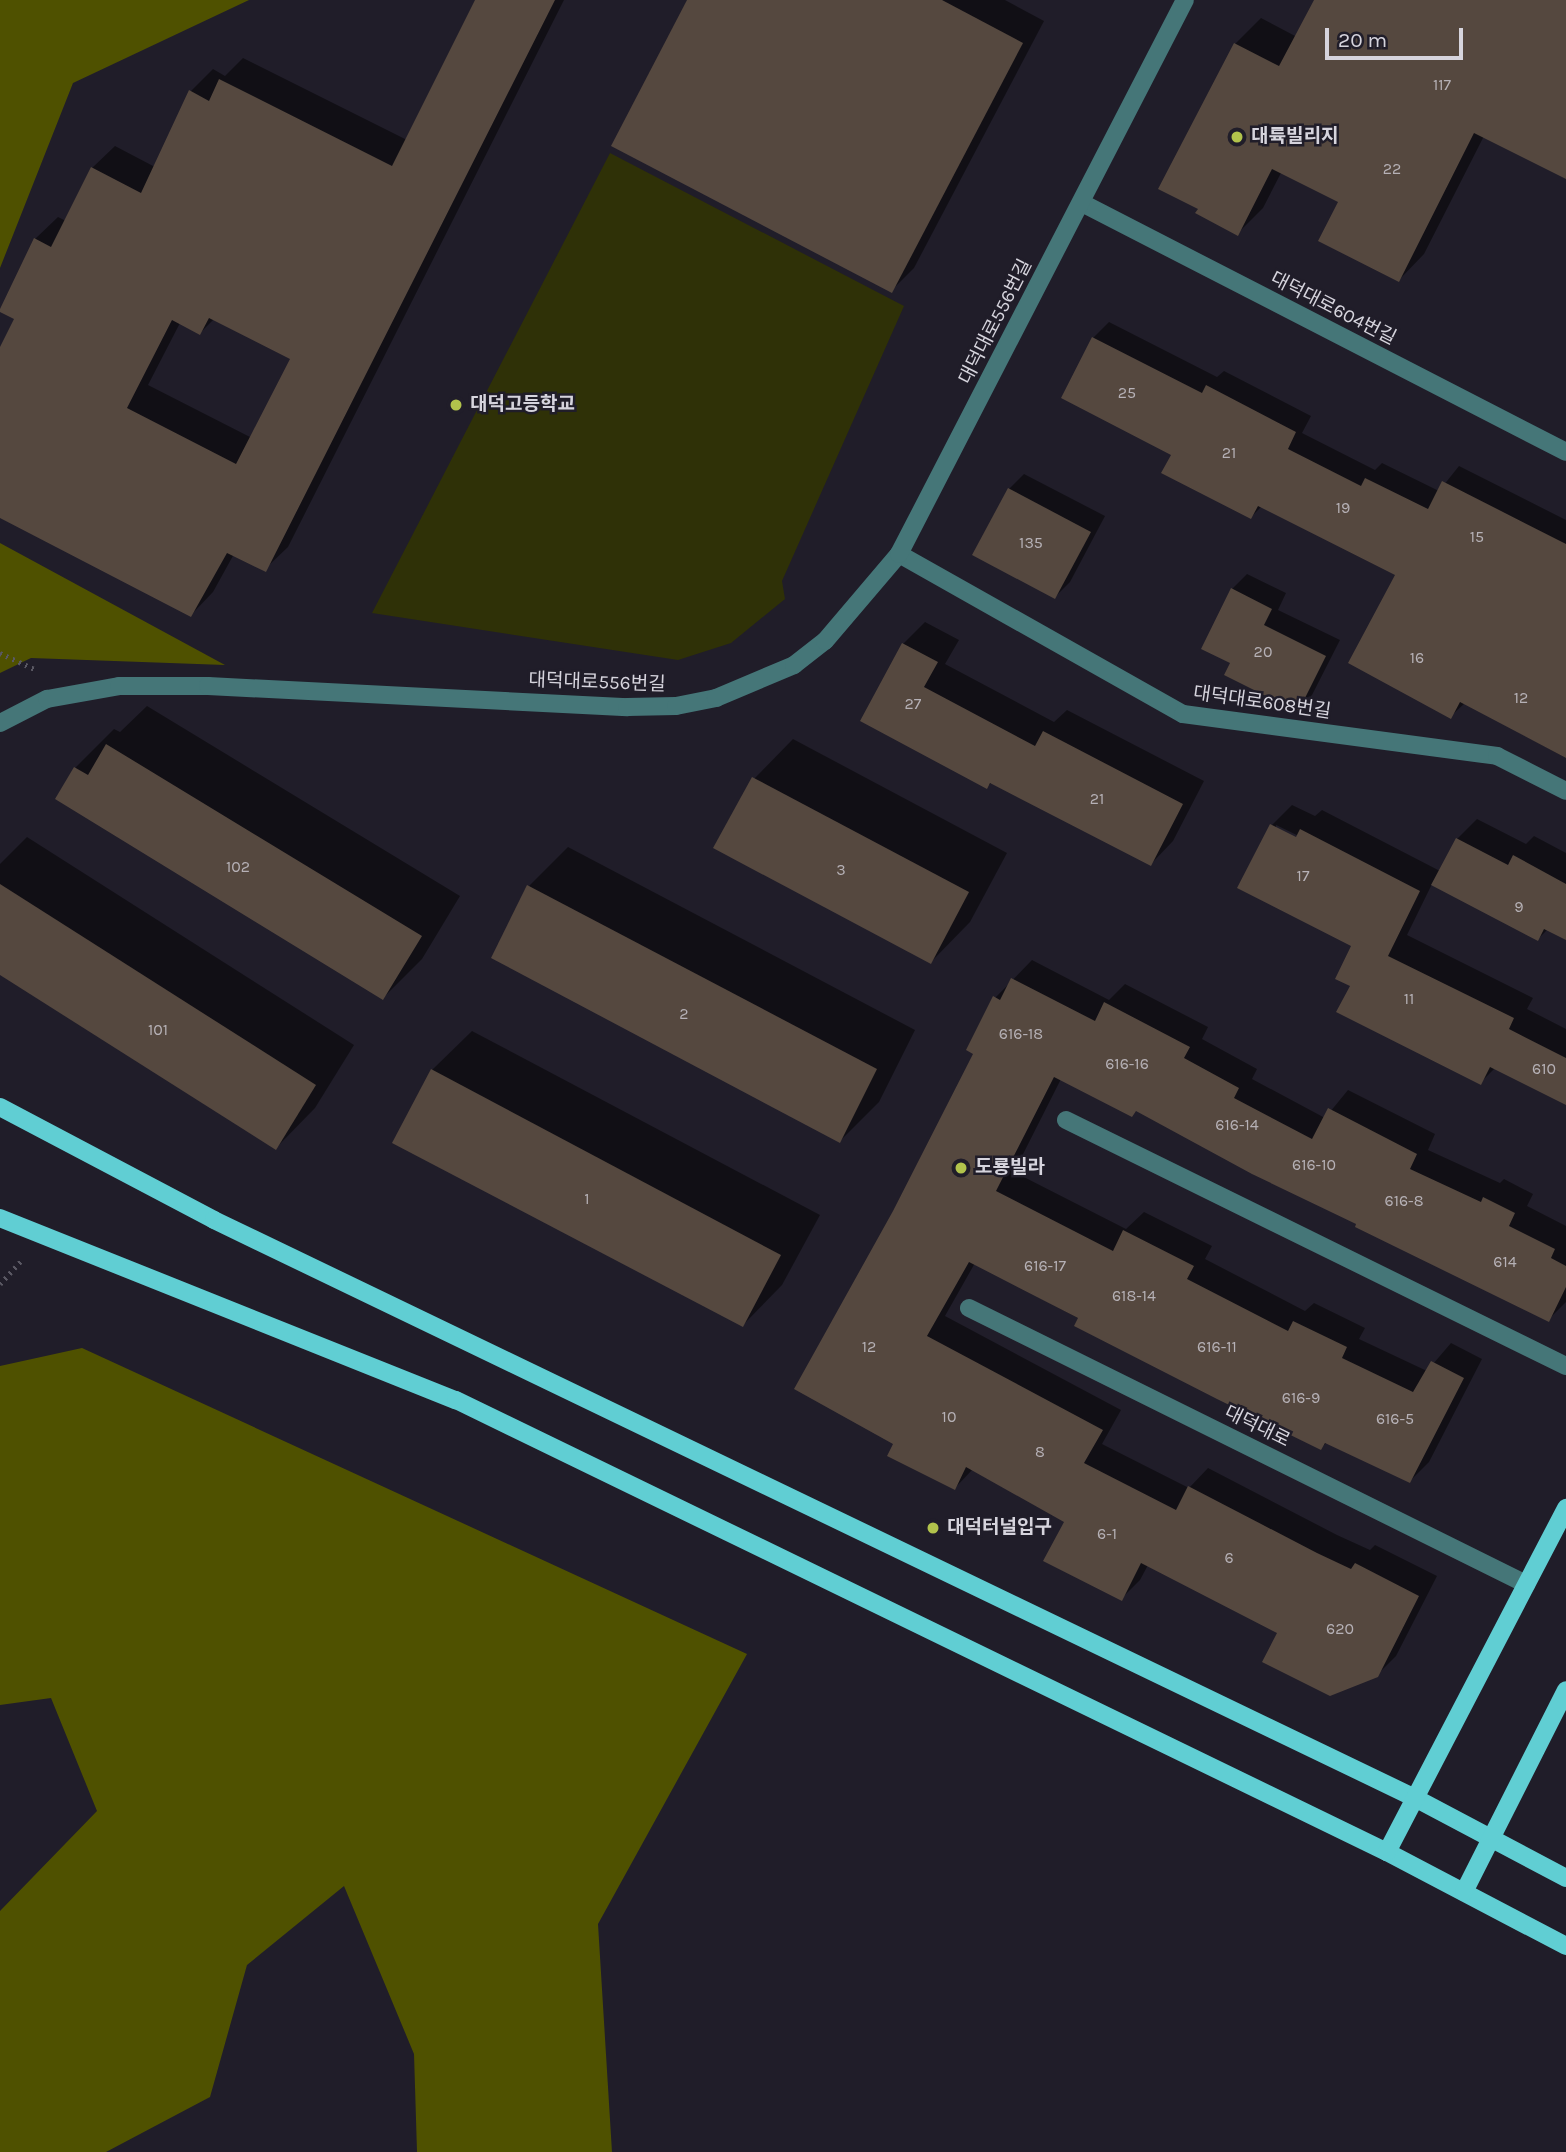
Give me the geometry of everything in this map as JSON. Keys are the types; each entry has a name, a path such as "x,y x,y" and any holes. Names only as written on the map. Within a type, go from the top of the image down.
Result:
{"main road":[{"path":"0,1107 214,1220 1415,1798 1566,1878"},
{"path":"0,1218 456,1400 1387,1852 1566,1947"},
{"path":"1387,1852 1566,1508"},
{"path":"1464,1892 1566,1690"}],"street":[{"name":"대덕대로556번길","path":"0,723 47,699 119,686 208,686 627,707 676,706 716,698 794,665 825,641 899,554 1185,0"},
{"name":"대덕대로604번길","path":"1082,203 1566,452"},
{"name":"대덕대로608번길","path":"899,554 1183,714 1497,755 1566,791"},
{"path":"1066,1120 1566,1366"},
{"name":"대덕대로","path":"969,1308 1526,1584"}],"shaded area":[{"path":"0,0 249,0 73,83 0,268"},
{"path":"610,153 904,306 782,581 785,599 731,643 678,660 372,613"},
{"path":"0,543 225,665 31,658 0,673"},
{"path":"82,1348 747,1654 598,1924 612,2152 417,2152 414,2054 344,1886 247,1965 210,2097 106,2152 0,2152 0,1911 97,1811 51,1698 0,1705 0,1366"}],"building":[{"path":"475,0 555,0 266,572 227,553 191,617 0,518 0,347 14,319 0,312 0,309 34,238 51,247 91,167 141,193 189,90 209,101 219,79 392,166","holes":["209,318 290,359 236,464 127,408 172,320 200,335"]},
{"path":"687,0 942,0 1023,43 892,293 611,146"},
{"path":"1314,0 1566,0 1566,179 1474,133 1399,282 1318,241 1338,202 1272,169 1238,236 1195,213 1198,209 1158,189 1234,43 1279,66"},
{"path":"1092,337 1202,393 1206,385 1296,432 1288,449 1361,486 1365,478 1428,509 1442,481 1566,544 1566,758 1460,702 1451,719 1348,663 1395,575 1258,506 1251,519 1161,473 1171,455 1061,398"},
{"path":"1008,488 1091,532 1055,599 972,555"},
{"path":"1231,588 1272,609 1264,625 1326,656 1298,712 1224,675 1230,663 1201,649"},
{"path":"902,643 938,662 924,687 1035,746 1043,731 1183,804 1151,866 990,783 987,789 860,721"},
{"path":"106,744 422,936 383,1000 55,799 74,767 88,775"},
{"path":"752,777 969,892 931,964 713,848"},
{"path":"1270,824 1296,837 1300,829 1420,891 1388,956 1514,1018 1509,1029 1566,1058 1566,1105 1490,1067 1481,1085 1336,1012 1350,986 1335,979 1351,946 1237,888"},
{"path":"1456,838 1508,865 1513,855 1566,884 1566,940 1544,929 1538,941 1431,885"},
{"path":"0,884 316,1085 276,1150 0,975"},
{"path":"527,885 877,1069 840,1143 491,958"},
{"path":"1011,978 1095,1021 1104,1002 1190,1047 1184,1058 1239,1088 1234,1098 1312,1139 1328,1108 1417,1154 1410,1169 1481,1202 1483,1197 1515,1213 1509,1226 1555,1249 1551,1258 1566,1266 1566,1287 1549,1322 1355,1227 1356,1224 1252,1174 1136,1111 1132,1117 1054,1077 996,1191 1113,1251 1123,1230 1194,1266 1187,1279 1288,1331 1293,1321 1347,1347 1342,1358 1413,1392 1431,1361 1464,1378 1410,1483 1325,1443 1321,1450 1217,1399 1074,1326 1078,1318 969,1262 927,1336 1103,1430 1084,1463 1176,1510 1188,1486 1317,1553 1351,1569 1355,1563 1419,1596 1378,1677 1330,1696 1262,1662 1277,1633 1141,1563 1122,1601 1043,1561 1064,1522 966,1467 955,1490 887,1456 893,1444 794,1389 893,1211 973,1054 966,1050 993,996 1000,1000"},
{"path":"431,1069 781,1255 743,1327 392,1143"}],"place":[{"name":"대륙빌리지","path":"1237,137"},
{"name":"대덕고등학교","path":"456,405"},
{"name":"도룡빌라","path":"961,1168"},
{"name":"대덕터널입구","path":"933,1528"}]}
